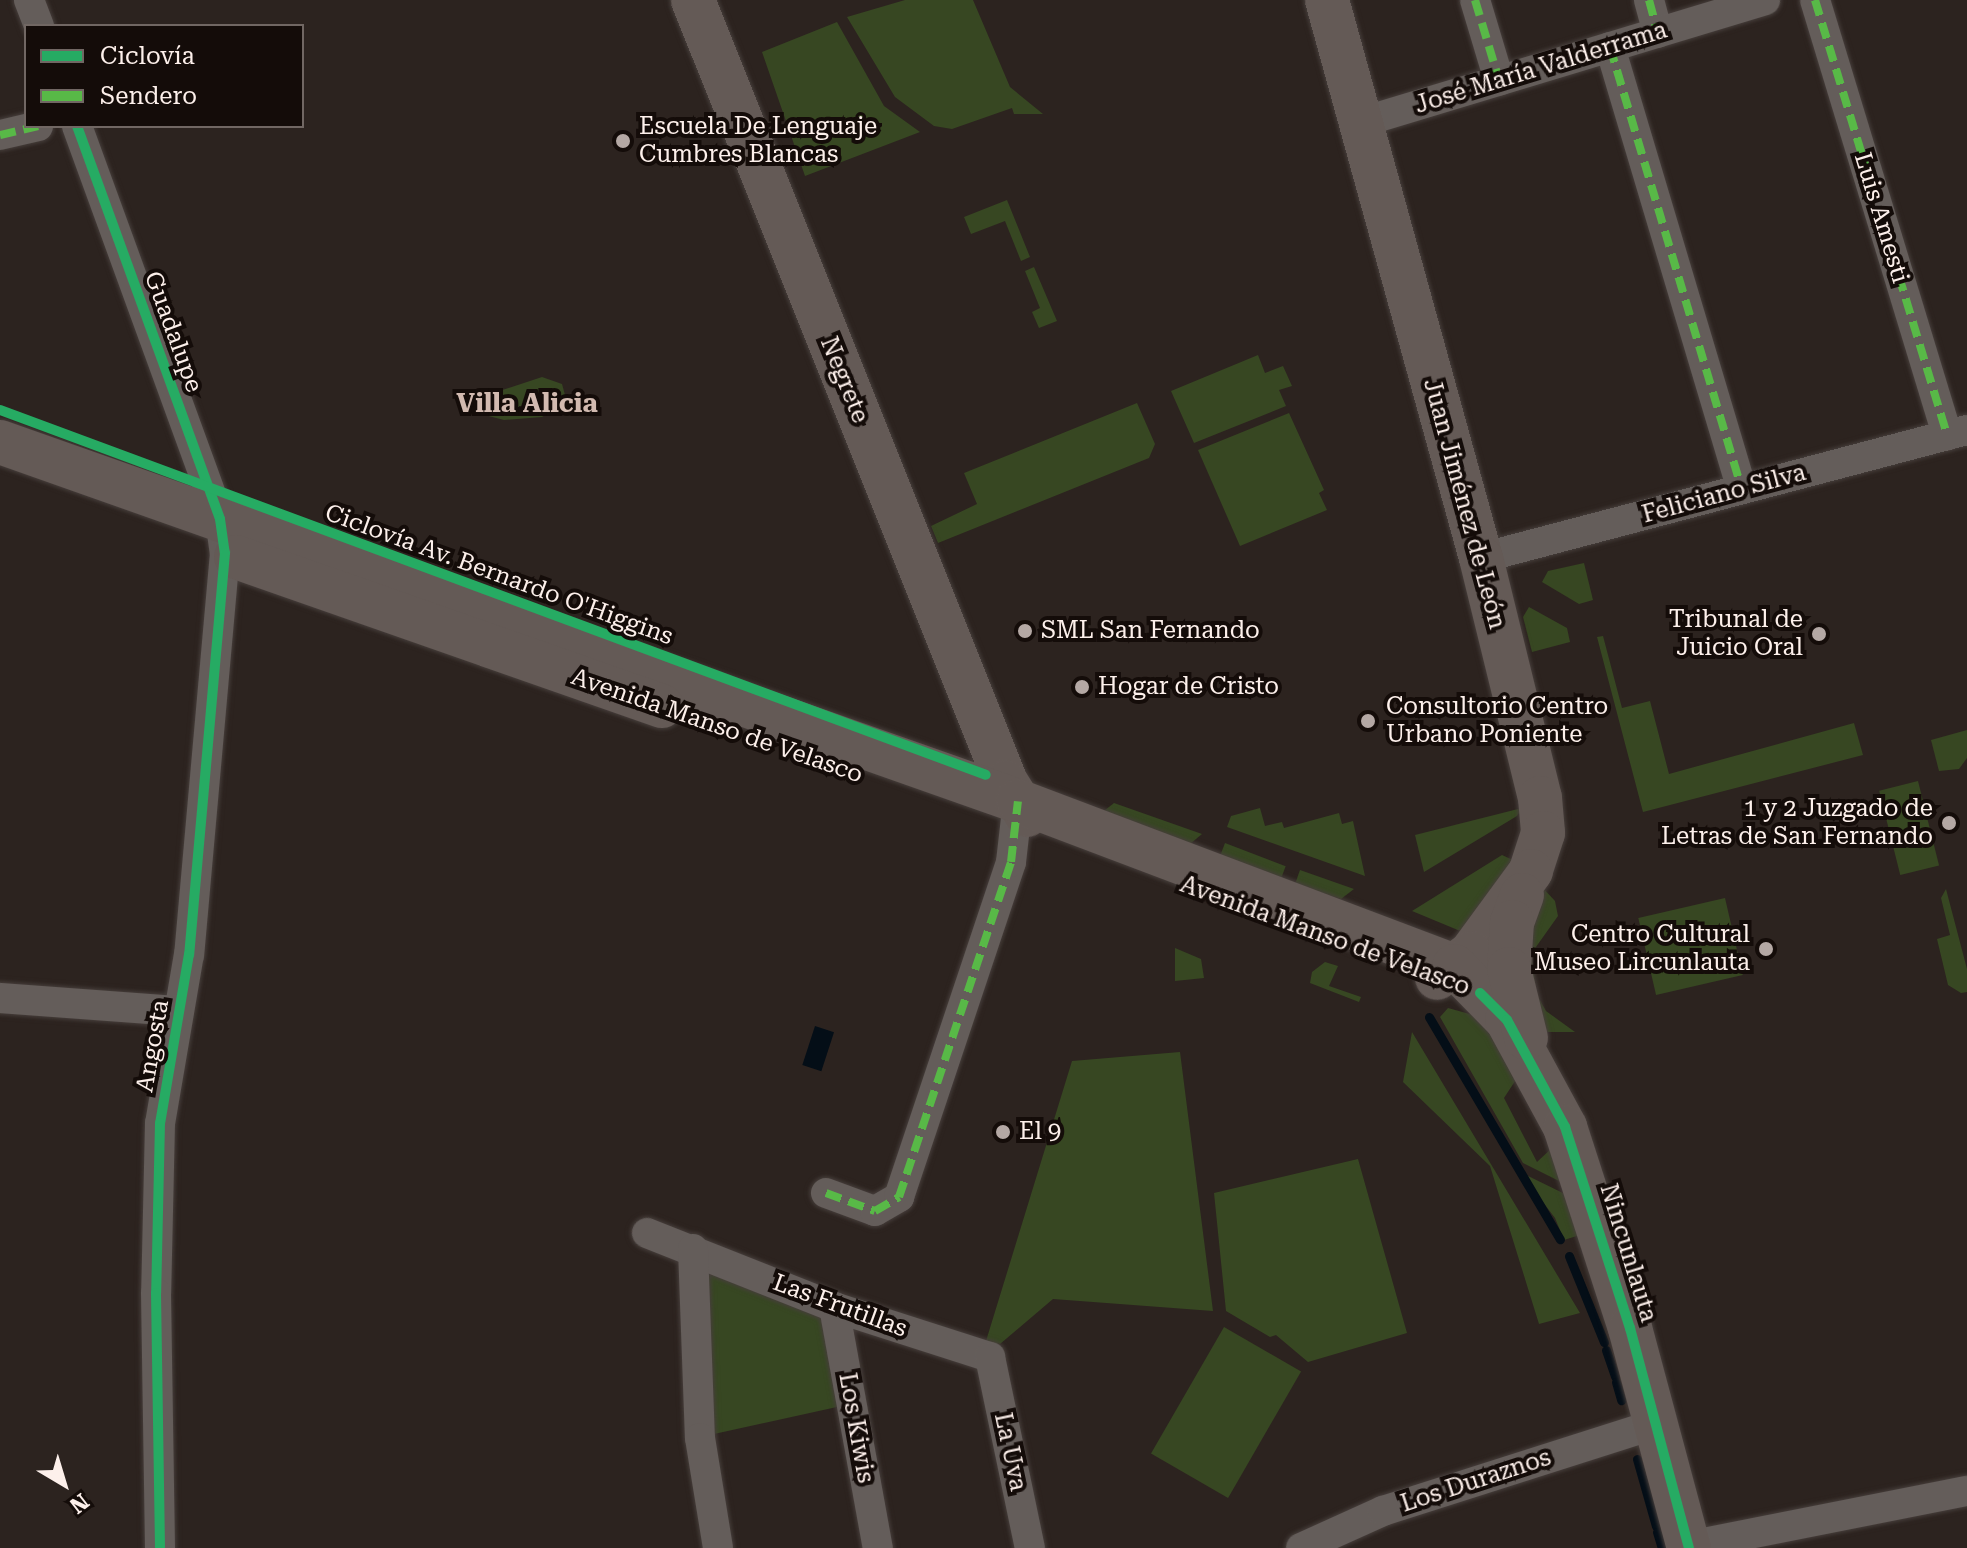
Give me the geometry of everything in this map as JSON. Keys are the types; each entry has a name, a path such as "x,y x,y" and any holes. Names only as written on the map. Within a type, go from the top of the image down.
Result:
{"main road":[{"name":"Negrete","path":"693,0 985,772 1028,824"},
{"name":"Juan Jiménez de León","path":"1327,0 1481,558 1540,798 1543,833 1531,871 1471,953 1457,979"},
{"name":"Avenida Manso de Velasco","path":"0,442 222,536 1457,979"},
{"name":"Avenida Manso de Velasco","path":"0,474 222,536 985,772"},
{"path":"1531,871 1512,922 1509,969 1537,1067"},
{"name":"Nincunlauta","path":"1457,979 1507,1020 1537,1067 1590,1192 1688,1547"}],"street":[{"path":"29,0 38,24"},
{"path":"1475,0 1499,80"},
{"path":"1649,0 1658,33"},
{"name":"José María Valderrama","path":"1362,122 1765,0"},
{"name":"Luis Amesti","path":"1815,0 1957,432"},
{"path":"1610,47 1742,489"},
{"path":"0,135 30,128"},
{"name":"Guadalupe","path":"78,128 222,536"},
{"name":"Feliciano Silva","path":"1481,558 1957,432"},
{"name":"Angosta","path":"160,1548 160,1123 179,1011 203,829 222,536"},
{"path":"826,1193 875,1211 899,1197 1028,824"},
{"path":"0,998 179,1011"},
{"name":"Las Frutillas","path":"647,1233 834,1307 990,1357"},
{"path":"693,1249 700,1438 718,1548"},
{"name":"Los Kiwis","path":"834,1307 878,1548"},
{"name":"La Uva","path":"990,1357 1030,1548"},
{"name":"Los Duraznos","path":"1301,1548 1383,1511 1656,1424"},
{"path":"1688,1547 1967,1491"}],"green space":[{"path":"905,0 973,0 1010,87 1043,114 1014,114 1012,108 952,129 934,126 895,97 847,17"},
{"path":"837,22 884,106 920,132 805,176 762,52"},
{"path":"1007,200 1030,257 1021,261 1005,221 971,234 964,217"},
{"path":"1034,267 1057,321 1039,328 1032,312 1040,308 1025,271"},
{"path":"1258,355 1265,373 1283,366 1292,386 1279,390 1286,406 1194,443 1171,391"},
{"path":"542,377 562,384 565,395 557,408 542,417 504,420 473,412 472,404 481,397"},
{"path":"1137,403 1155,444 1149,458 938,543 931,526 977,504 964,473"},
{"path":"1289,413 1324,490 1319,493 1327,510 1240,546 1198,450"},
{"path":"1584,563 1593,600 1579,604 1542,582 1548,571"},
{"path":"1529,607 1567,628 1570,642 1532,652 1523,617"},
{"path":"1603,636 1622,708 1650,701 1669,774 1854,723 1863,755 1643,812 1597,637"},
{"path":"1967,730 1967,758 1959,769 1939,771 1931,740"},
{"path":"1918,781 1939,865 1900,875 1879,791"},
{"path":"1114,803 1202,834 1190,844 1100,814"},
{"path":"1260,808 1265,826 1282,822 1284,828 1339,813 1342,824 1353,821 1365,876 1227,827 1231,816"},
{"path":"1522,808 1517,816 1424,872 1415,835"},
{"path":"1225,843 1286,866 1281,878 1220,855"},
{"path":"1502,855 1515,861 1465,933 1412,911"},
{"path":"1300,870 1354,889 1341,899 1295,884"},
{"path":"1543,888 1555,901 1558,916 1531,954 1537,995 1546,1011 1575,1032 1545,1032 1523,954"},
{"path":"1946,889 1967,969 1967,992 1961,993 1948,985 1937,939 1950,935 1941,898"},
{"path":"1725,898 1743,975 1656,995 1638,918"},
{"path":"1175,948 1201,959 1204,978 1175,981"},
{"path":"1325,962 1338,966 1329,986 1361,997 1359,1002 1310,983 1312,972"},
{"path":"1448,1008 1477,1016 1519,1075 1504,1098 1537,1162 1554,1146 1569,1186 1523,1163 1440,1017"},
{"path":"1412,1032 1580,1313 1539,1324 1490,1166 1403,1082"},
{"path":"1180,1052 1213,1311 1053,1299 1000,1344 986,1341 1072,1061"},
{"path":"1358,1159 1407,1333 1308,1362 1276,1335 1270,1337 1226,1311 1214,1193"},
{"path":"1520,1172 1567,1195 1583,1234 1564,1240 1555,1218"},
{"path":"705,1268 819,1310 846,1405 705,1436"},
{"path":"1224,1327 1301,1372 1228,1498 1151,1453"}],"shaded area":[{"path":"815,1026 834,1032 821,1071 802,1065"}],"waterway":[{"path":"1429,1017 1560,1239"},
{"path":"1569,1256 1604,1342"},
{"path":"1606,1350 1615,1376"},
{"path":"1616,1382 1621,1400"},
{"path":"1637,1459 1656,1526"},
{"path":"1657,1532 1662,1548"}],"marked path":[{"path":"1475,0 1499,80"},
{"path":"1649,0 1658,33"},
{"path":"1815,0 1947,435"},
{"path":"1610,47 1742,489"},
{"path":"0,135 30,128"},
{"path":"826,1193 875,1211 899,1197 1011,862 1018,801"}],"cycle path":[{"path":"78,128 220,519 225,553 189,954 160,1123 156,1293 160,1548"},
{"name":"Ciclovía Av. Bernardo O'Higgins","path":"0,410 986,775"},
{"path":"1480,993 1507,1020 1565,1127 1630,1328 1689,1548"}],"place":[{"name":"Escuela De Lenguaje Cumbres Blancas","path":"623,141"},
{"name":"SML San Fernando","path":"1025,631"},
{"name":"Tribunal de Juicio Oral","path":"1819,634"},
{"name":"Hogar de Cristo","path":"1082,687"},
{"name":"Consultorio Centro Urbano Poniente","path":"1368,721"},
{"name":"1 y 2 Juzgado de Letras de San Fernando","path":"1949,823"},
{"name":"Centro Cultural Museo Lircunlauta","path":"1766,949"},
{"name":"El 9","path":"1003,1132"}],"district":[{"name":"Villa Alicia","path":"527,404"}]}
